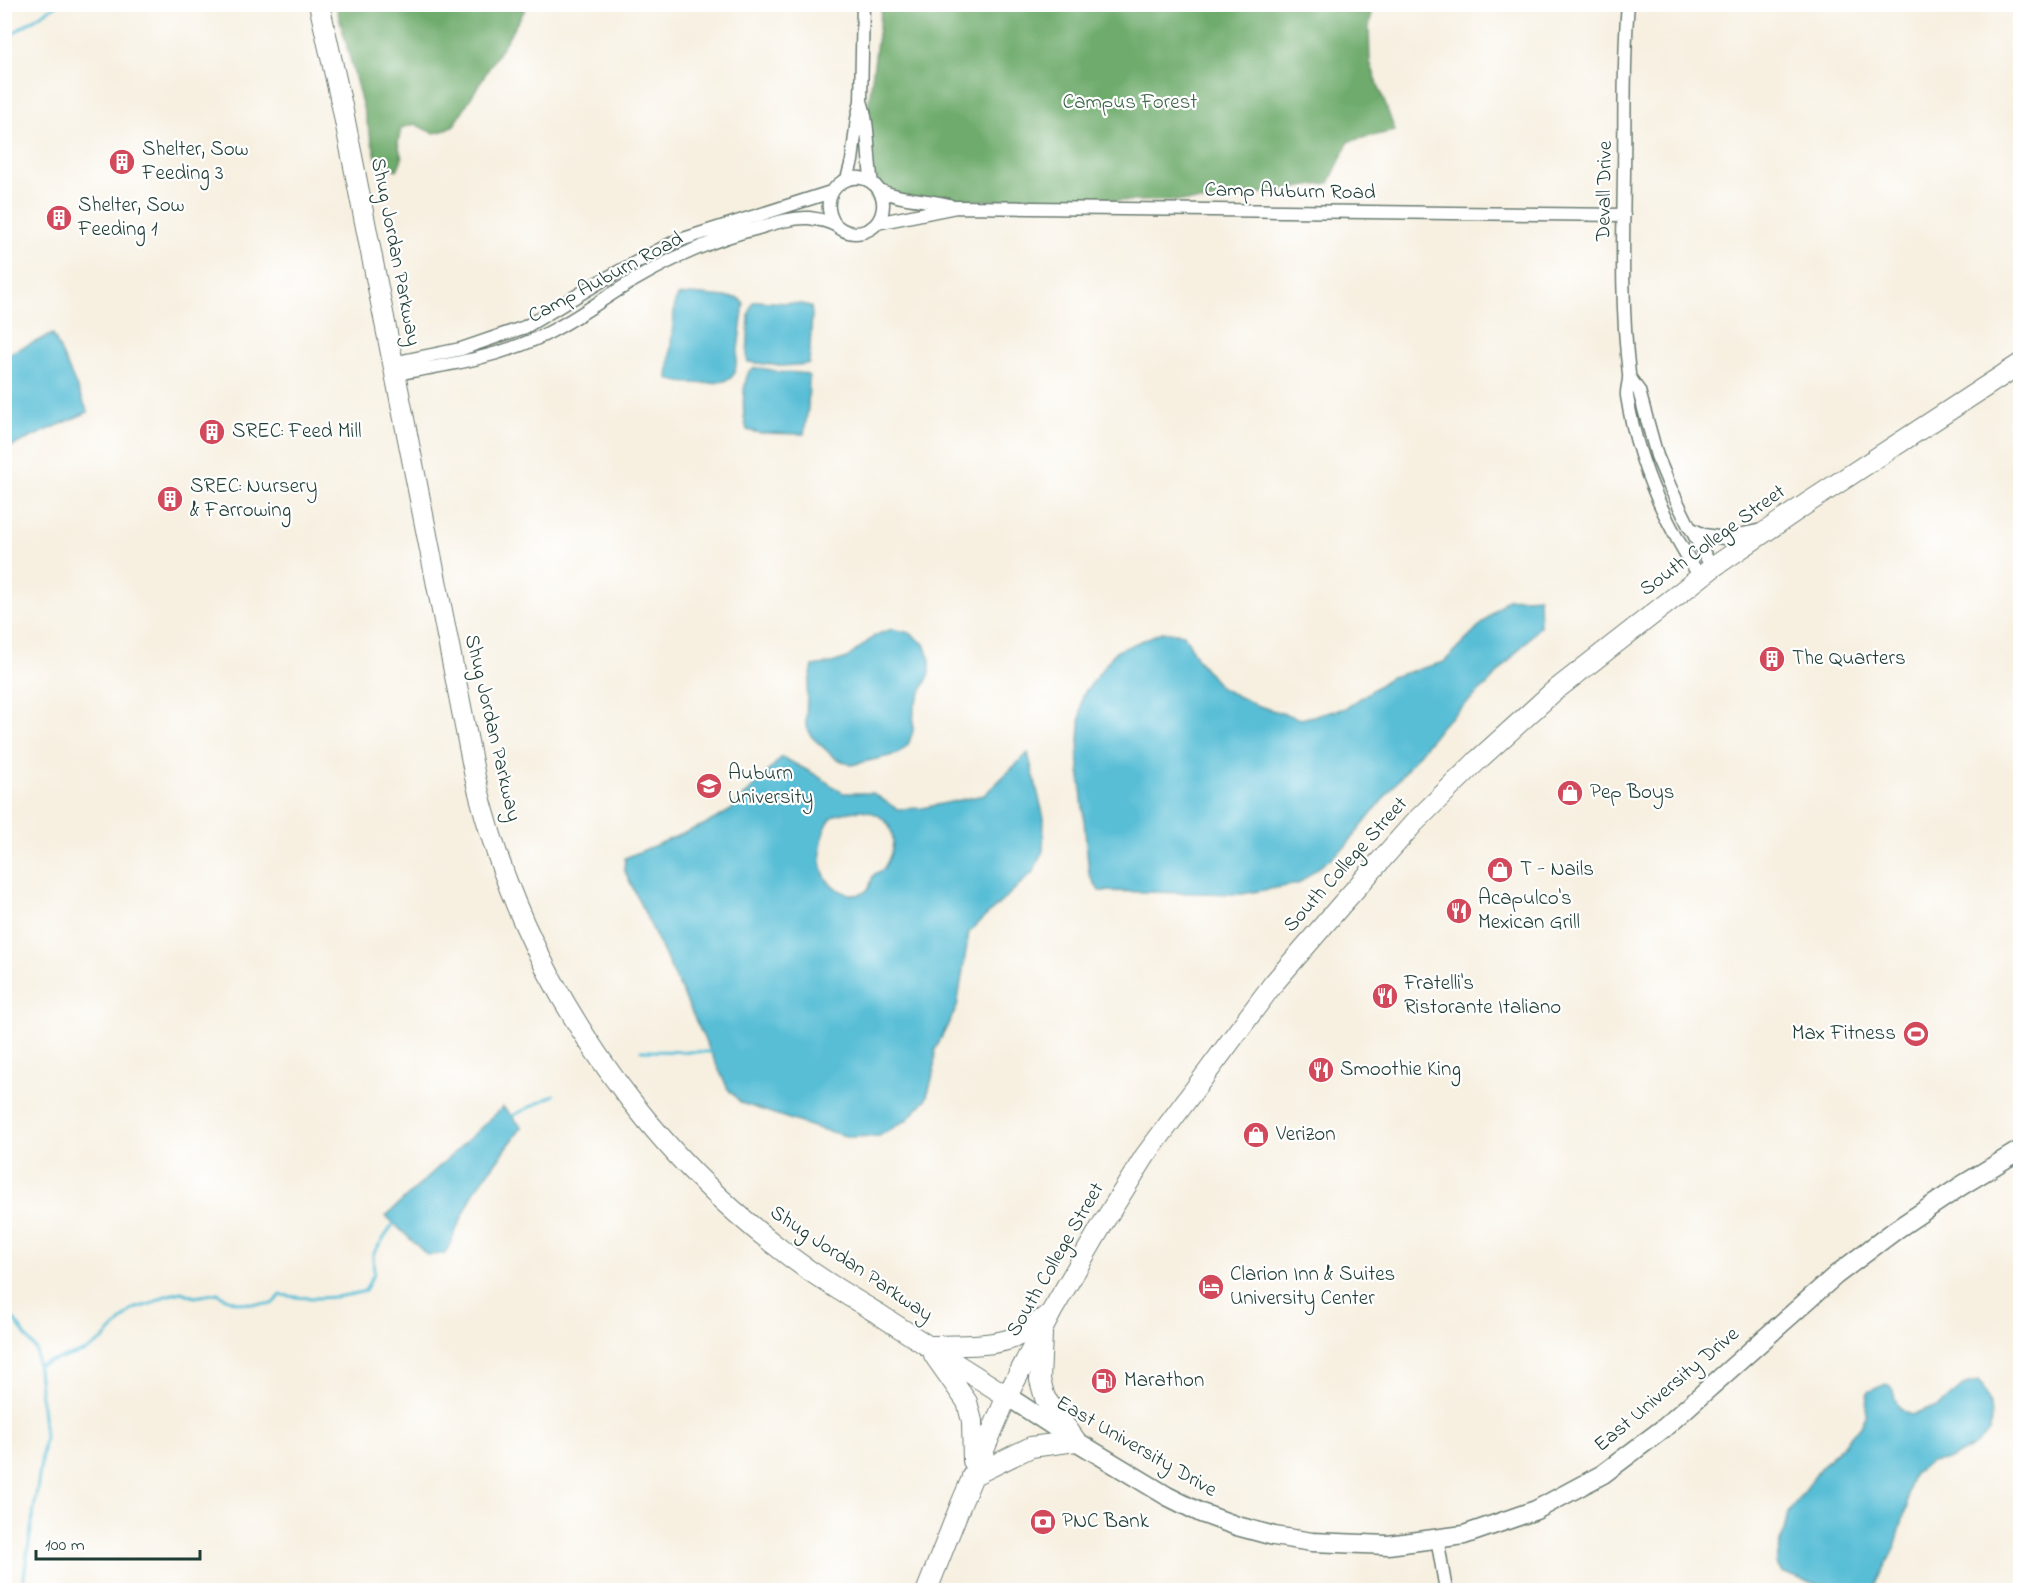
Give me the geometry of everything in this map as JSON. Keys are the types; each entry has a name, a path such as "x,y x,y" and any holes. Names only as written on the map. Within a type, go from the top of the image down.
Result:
{"main road":[{"name":"Shug Jordan Parkway","path":"319,4 342,106 474,777 505,876 525,924 559,991 585,1035 615,1078 647,1119 708,1186 789,1256 1007,1396"},
{"name":"South College Street","path":"927,1590 972,1476 1007,1396 1052,1311 1145,1156 1273,984 1342,903 1414,824 1478,760 1553,692 1706,572 1769,528 2020,364"},
{"name":"East University Drive","path":"1007,1396 1167,1496 1195,1510 1237,1526 1274,1536 1312,1542 1388,1545 1464,1534 1536,1510 1603,1474 1664,1428 1836,1275 1897,1229 2020,1150"},
{"path":"927,1346 978,1344 1011,1339 1025,1332 1052,1311"},
{"path":"927,1346 967,1402 974,1439 972,1476 1031,1447 1076,1441 1045,1398 1040,1380 1042,1330"}],"street":[{"path":"847,179 861,101 863,4"},
{"name":"Devall Drive","path":"1628,4 1623,313 1630,378"},
{"path":"861,101 866,116 868,162 883,206 878,222 861,233 842,230 835,224 828,209 831,192 840,182 855,178 875,187"},
{"name":"Camp Auburn Road","path":"875,187 907,199 926,199 956,207"},
{"name":"Camp Auburn Road","path":"394,368 461,349 525,327 603,280 674,242 831,192"},
{"name":"Camp Auburn Road","path":"878,222 956,207 1624,215"},
{"name":"Camp Auburn Road","path":"394,368 483,358 517,347 545,334 660,266 747,231 793,219 808,218 835,224"},
{"path":"1630,378 1639,391 1657,456 1690,528 1706,572"},
{"path":"1630,378 1626,393 1640,448 1667,522 1706,572"},
{"path":"1690,528 1704,535 1724,538 1769,528"},
{"path":"1437,1538 1446,1590"}],"green space":[{"path":"336,4 528,5 454,125 434,133 415,124 401,128 398,143 402,159 397,170 377,161"},
{"name":"Campus Forest","path":"1374,4 1369,27 1370,62 1395,131 1349,141 1329,183 1209,201 870,200 866,123 882,5"}],"water":[{"path":"690,294 738,298 744,303 735,372 729,379 698,383 680,382 668,378 675,302 678,296"},
{"path":"756,301 803,304 811,307 809,364 783,366 748,362 749,316 752,303"},
{"path":"53,334 88,412 5,449 5,355"},
{"path":"754,368 802,373 809,376 804,434 759,433 747,430 744,392 749,371"},
{"path":"1539,597 1540,626 1489,683 1442,725 1346,846 1298,884 1242,894 1099,891 1089,874 1078,756 1082,696 1115,652 1162,632 1184,634 1197,659 1221,688 1256,705 1301,719 1346,708 1391,677 1444,662 1507,599"},
{"path":"892,629 910,633 924,644 930,660 930,673 914,707 913,731 908,745 898,754 851,765 835,758 812,737 806,725 807,691 813,666 847,658 876,635"},
{"path":"1028,753 1044,818 1043,851 1033,872 969,932 957,1007 935,1050 934,1072 926,1099 907,1120 879,1136 850,1137 741,1103 728,1089 624,869 625,858 708,823 731,810 782,757 843,793 873,793 897,809 922,808 984,795","holes":["861,810 881,818 891,831 892,849 884,868 874,874 868,889 864,893 849,894 839,890 826,878 821,860 822,839 825,829 834,816"]},
{"path":"503,1107 522,1127 474,1192 445,1254 427,1255 386,1216"},
{"path":"1979,1381 1990,1405 1990,1431 1974,1446 1952,1459 1930,1462 1915,1472 1909,1485 1907,1506 1895,1547 1873,1590 1830,1590 1782,1572 1776,1564 1788,1513 1820,1469 1859,1427 1866,1414 1867,1392 1886,1384 1892,1387 1900,1408 1912,1415 1925,1409 1938,1407 1963,1386"}],"waterway":[{"path":"4,39 58,4"},
{"path":"641,1051 711,1052"},
{"path":"512,1116 554,1095"},
{"path":"38,1365 86,1351 103,1340 133,1309 181,1292 195,1297 218,1293 237,1302 272,1304 281,1295 323,1298 365,1291 374,1273 373,1254 394,1223"},
{"path":"4,1306 36,1350 45,1436 22,1590"}],"place":[{"name":"Shelter, Sow Feeding 3","path":"122,162"},
{"name":"Shelter, Sow Feeding 1","path":"59,218"},
{"name":"SREC: Feed Mill","path":"212,432"},
{"name":"SREC: Nursery & Farrowing","path":"170,499"},
{"name":"The Quarters","path":"1772,659"},
{"name":"Auburn University","path":"709,786"},
{"name":"Pep Boys","path":"1570,793"},
{"name":"T - Nails","path":"1500,870"},
{"name":"Acapulco's Mexican Grill","path":"1459,911"},
{"name":"Fratelli's Ristorante Italiano","path":"1385,996"},
{"name":"Max Fitness","path":"1916,1034"},
{"name":"Smoothie King","path":"1321,1070"},
{"name":"Verizon","path":"1256,1135"},
{"name":"Clarion Inn & Suites University Center","path":"1211,1287"},
{"name":"Marathon","path":"1104,1381"},
{"name":"PNC Bank","path":"1043,1522"}]}
